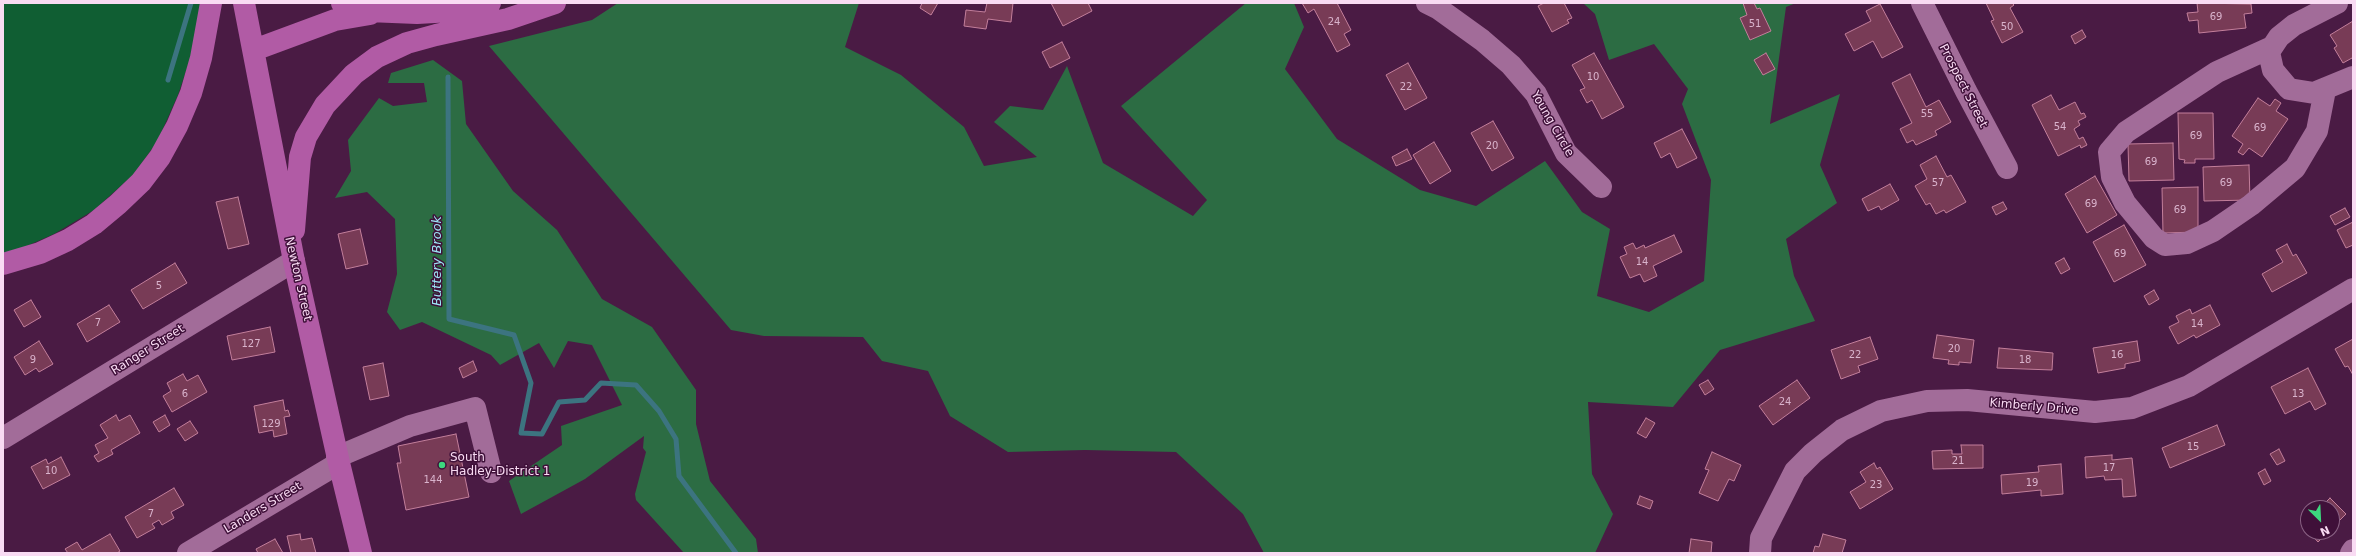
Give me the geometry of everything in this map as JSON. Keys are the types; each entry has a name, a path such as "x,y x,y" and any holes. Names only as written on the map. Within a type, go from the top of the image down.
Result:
{"main road":[{"path":"3,264 40,253 68,240 94,224 141,182 160,157 177,126 191,93 201,58 211,3"},
{"name":"Newton Street","path":"244,3 294,261 338,460 361,553"},
{"path":"342,3 381,12"},
{"path":"254,50 335,20 381,12 440,12 490,3"},
{"path":"294,261 295,222 302,147 320,112 346,82 377,56 407,43 436,34 508,19 555,3"}],"street":[{"name":"Young Circle","path":"1427,3 1439,9 1482,40 1511,65 1536,94 1566,153 1601,187"},
{"name":"Prospect Street","path":"1922,3 2007,168"},
{"path":"2337,3 2294,25 2279,37 2269,52 2273,70 2289,89 2314,93 2325,90 2353,77"},
{"path":"2272,47 2217,72 2126,132 2109,152 2112,177 2125,203 2154,238 2165,244 2187,243 2213,231 2251,205 2295,168 2317,131 2325,90"},
{"name":"Ranger Street","path":"3,438 294,261"},
{"name":"Kimberly Drive","path":"1760,553 1761,538 1796,471 1813,453 1842,430 1881,411 1927,400 1967,400 2095,412 2132,408 2189,386 2353,289"},
{"name":"Landers Street","path":"188,553 338,460 410,426 475,408 491,472"}],"green space":[{"path":"3,3 202,3 194,47 178,95 157,142 133,175 94,210 54,234 13,252 3,254"},
{"path":"618,3 859,3 845,47 901,75 964,127 984,166 1037,157 994,122 1010,106 1043,110 1067,66 1103,163 1193,216 1207,200 1121,106 1246,3 1294,3 1304,27 1285,69 1337,139 1420,190 1476,206 1545,161 1582,212 1610,229 1597,296 1649,312 1704,281 1711,180 1682,104 1688,89 1654,44 1609,60 1595,14 1583,3 1796,3 1786,7 1770,124 1840,94 1820,165 1837,203 1786,239 1794,276 1815,321 1720,350 1673,407 1588,402 1592,474 1613,514 1595,553 1264,553 1243,514 1176,452 1085,450 1008,452 950,416 928,371 882,361 863,337 764,336 731,330 489,46 592,20"},
{"path":"433,60 462,81 466,124 513,191 557,230 602,299 652,327 696,390 696,424 710,481 756,539 758,553 684,553 636,500 635,494 646,452 643,448 644,436 585,479 521,514 509,481 562,445 561,426 622,405 592,345 568,341 554,368 539,343 500,365 491,355 422,322 400,330 387,312 397,274 395,219 367,192 335,198 351,171 348,140 379,98 393,106 427,102 424,83 388,83 391,73"}],"building":[{"path":"922,3 938,3 931,15 920,8"},
{"path":"987,3 1013,3 1011,22 988,19 986,29 964,26 966,10 985,12"},
{"path":"1051,3 1088,3 1092,11 1063,26"},
{"path":"1302,3 1337,3 1351,30 1344,34 1350,45 1337,52 1314,9 1308,13"},
{"path":"1544,3 1564,3 1572,18 1567,20 1569,23 1552,32 1538,6"},
{"path":"1743,3 1754,3 1757,9 1760,8 1771,31 1750,40 1740,18 1747,15"},
{"path":"1986,3 2012,3 2014,5 2010,8 2023,32 2002,43 1991,21 1994,20"},
{"path":"2197,3 2251,4 2252,13 2244,14 2246,28 2199,33 2198,20 2189,21 2187,13 2198,12"},
{"path":"1880,4 1903,47 1882,58 1873,41 1854,51 1845,34 1871,21 1866,11"},
{"path":"2353,21 2353,60 2352,58 2343,63 2334,48 2337,46 2330,35"},
{"path":"2082,30 2086,37 2075,44 2071,36"},
{"path":"1062,42 1070,58 1050,68 1042,52"},
{"path":"1594,53 1624,107 1602,119 1592,100 1587,103 1580,90 1585,88 1572,65"},
{"path":"1766,53 1775,69 1763,75 1754,60"},
{"path":"1408,63 1427,98 1405,110 1386,75"},
{"path":"1910,74 1926,107 1939,100 1951,122 1935,131 1937,135 1916,145 1913,140 1907,143 1900,129 1912,123 1892,83"},
{"path":"2051,95 2059,110 2075,102 2081,114 2084,113 2086,117 2078,121 2080,125 2074,129 2079,139 2083,137 2087,145 2081,148 2080,145 2058,156 2032,105"},
{"path":"2258,98 2270,106 2275,99 2281,103 2276,111 2288,119 2262,157 2249,148 2243,155 2238,152 2243,144 2232,136"},
{"path":"2178,113 2213,113 2214,159 2195,159 2195,163 2184,163 2185,160 2179,159"},
{"path":"1493,121 1514,158 1492,171 1471,133"},
{"path":"1682,129 1697,158 1677,168 1670,153 1661,158 1654,143"},
{"path":"1434,142 1451,171 1430,184 1413,155"},
{"path":"2173,143 2174,180 2129,181 2128,144"},
{"path":"1407,149 1412,159 1396,166 1392,157"},
{"path":"1936,156 1947,177 1951,175 1966,202 1946,213 1944,210 1936,214 1930,203 1926,205 1915,186 1927,179 1920,165"},
{"path":"2249,165 2250,200 2204,201 2203,167"},
{"path":"2095,176 2117,215 2087,233 2065,194"},
{"path":"1890,184 1899,200 1881,210 1879,206 1868,211 1862,199"},
{"path":"2198,187 2198,232 2163,233 2162,188"},
{"path":"238,197 249,244 228,249 216,202"},
{"path":"2003,202 2007,209 1996,215 1992,207"},
{"path":"2345,208 2350,217 2335,225 2330,216"},
{"path":"2353,222 2353,245 2346,248 2337,230"},
{"path":"2124,225 2146,265 2114,282 2093,242"},
{"path":"360,229 368,264 346,269 338,234"},
{"path":"1674,235 1682,252 1653,266 1657,276 1644,282 1640,274 1630,278 1620,257 1627,254 1624,247 1633,243 1636,249 1644,245 1645,248"},
{"path":"2287,244 2293,256 2296,254 2307,273 2272,292 2262,274 2283,262 2276,250"},
{"path":"2064,258 2070,269 2061,274 2055,263"},
{"path":"175,263 187,283 143,309 131,290"},
{"path":"2154,290 2159,299 2149,305 2144,296"},
{"path":"31,300 41,317 24,327 14,310"},
{"path":"109,305 120,322 87,342 77,324"},
{"path":"2210,305 2220,325 2196,338 2194,335 2178,344 2169,327 2179,322 2176,316 2190,309 2192,314"},
{"path":"270,327 275,352 232,360 227,336"},
{"path":"1937,335 1974,340 1971,363 1959,362 1959,365 1948,364 1949,360 1933,358"},
{"path":"1870,337 1878,359 1858,366 1860,372 1841,379 1831,350"},
{"path":"2353,339 2353,375 2348,366 2345,367 2335,349"},
{"path":"39,341 53,364 39,372 36,368 25,375 14,357"},
{"path":"2137,341 2140,361 2125,364 2125,368 2098,373 2093,348"},
{"path":"1999,348 2053,353 2052,370 1997,368"},
{"path":"473,361 477,371 463,378 459,368"},
{"path":"383,363 389,396 370,400 363,367"},
{"path":"2308,368 2326,404 2315,410 2310,401 2285,414 2271,387"},
{"path":"183,374 187,381 198,375 207,392 172,412 163,396 171,391 167,383"},
{"path":"1708,380 1714,389 1705,395 1699,385"},
{"path":"1797,380 1810,398 1773,425 1759,406"},
{"path":"283,400 285,411 288,410 290,416 284,417 287,434 274,437 273,430 259,433 254,406"},
{"path":"116,415 119,421 130,415 140,433 111,450 113,454 98,462 94,456 99,453 95,445 108,438 100,425"},
{"path":"165,415 170,425 159,432 153,422"},
{"path":"1646,418 1655,423 1646,438 1637,433"},
{"path":"190,421 198,433 185,441 177,429"},
{"path":"2217,425 2225,445 2170,468 2162,448"},
{"path":"456,434 469,497 406,510 397,463 401,463 398,446"},
{"path":"1961,445 1983,445 1983,468 1933,469 1932,451 1952,450 1952,454 1962,454"},
{"path":"2279,449 2285,461 2277,465 2270,454"},
{"path":"1712,452 1741,465 1734,481 1729,479 1718,501 1699,493 1709,470 1705,469"},
{"path":"2112,455 2112,460 2132,458 2136,496 2123,497 2122,479 2105,480 2104,476 2086,478 2085,457"},
{"path":"61,457 70,475 43,489 31,467 46,459 48,464"},
{"path":"1874,463 1877,469 1880,467 1893,489 1860,509 1850,492 1866,482 1860,472"},
{"path":"2061,464 2063,494 2041,496 2041,490 2002,494 2001,475 2039,472 2038,466"},
{"path":"2265,469 2271,481 2264,485 2258,473"},
{"path":"174,488 184,505 171,512 174,518 162,525 159,520 152,524 155,528 137,538 125,517"},
{"path":"1640,496 1653,501 1650,509 1637,504"},
{"path":"2340,508 2346,514 2340,520"},
{"path":"110,534 120,551 117,553 68,553 65,549 77,542 82,550"},
{"path":"300,534 301,540 312,538 316,553 291,553 287,536"},
{"path":"1823,534 1846,540 1842,553 1813,553 1815,546 1819,547"},
{"path":"275,539 283,553 258,553 256,549"},
{"path":"1691,539 1712,542 1711,553 1689,553"}],"waterway":[{"path":"168,80 191,3"},
{"name":"Buttery Brook","path":"448,77 449,319 514,335 531,383 521,433 542,434 559,402 585,400 601,383 636,385 659,411 676,439 679,476 736,553"}],"place":[{"name":"South Hadley-District 1","path":"442,465"}]}
